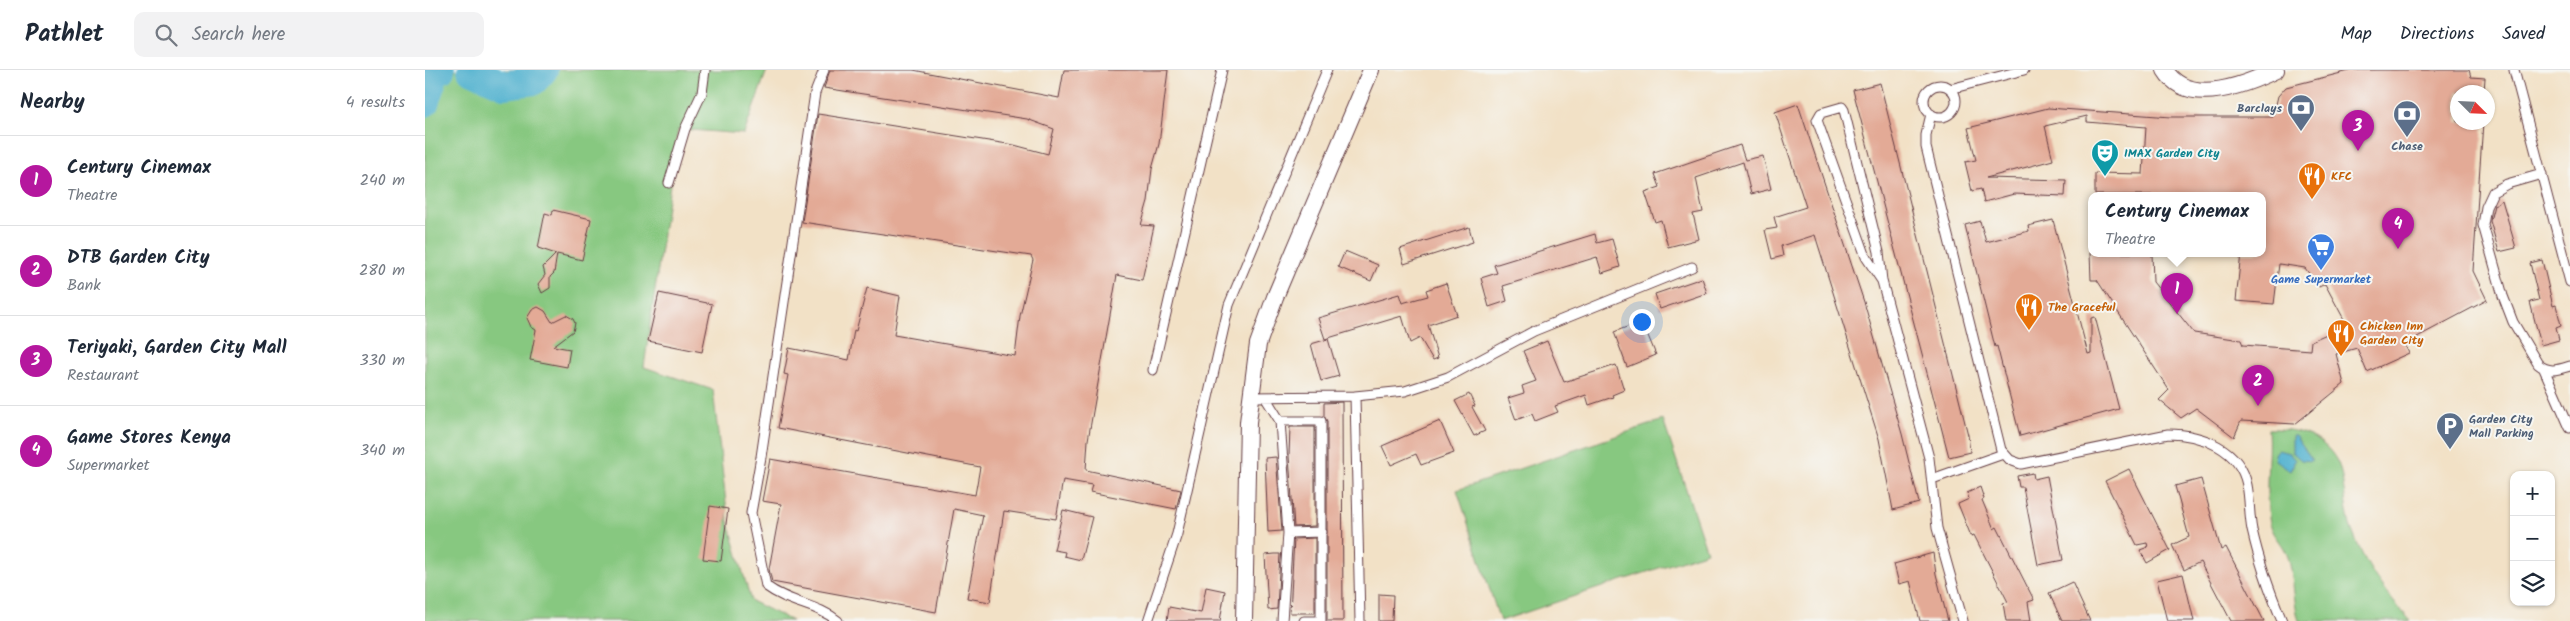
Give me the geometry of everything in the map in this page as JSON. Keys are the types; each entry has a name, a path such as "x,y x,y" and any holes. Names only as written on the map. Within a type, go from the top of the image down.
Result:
{"street":[{"path":"1245,621 1248,422 1258,397 1258,344 1266,320 1371,70"},
{"path":"2165,70 2181,86 2195,90 2210,91 2253,81 2276,70"}],"lane":[{"path":"669,183 685,129 701,93 705,70"},
{"path":"823,70 815,93 751,513 766,586 781,597 830,615 838,621"},
{"path":"1153,370 1222,70"},
{"path":"1148,621 1177,534 1229,305 1327,70"},
{"path":"1950,89 1956,98 1954,108 1941,117 1931,114 1925,106 1927,91 1936,85 1950,89 2024,70"},
{"path":"2514,70 2570,282"},
{"path":"1882,281 1866,257 1817,120 1821,113 1842,107 1844,110 1879,252 1882,281 1929,458 1937,528 1963,621"},
{"path":"1931,114 1925,136 1929,163 2003,454 2021,464 2168,434 2181,434 2216,444 2234,456 2243,470 2248,486 2252,530 2271,594 2283,621"},
{"path":"2542,174 2507,184 2493,192 2486,207 2483,225 2513,322 2537,364 2544,369 2553,371 2570,366"},
{"path":"1258,397 1355,396 1405,391 1448,377 1534,332 1692,267"},
{"path":"2544,369 2570,428"},
{"path":"1355,396 1360,621"},
{"path":"1258,397 1280,421 1288,533 1282,621"},
{"path":"1280,421 1321,421 1323,532 1321,621 1304,621"},
{"path":"1932,479 2003,454"},
{"path":"1288,533 1323,532"}],"green space":[{"path":"425,70 767,70 744,134 678,129 644,367 713,390 728,520 751,601 792,621 425,621"},
{"path":"1663,420 1707,552 1500,621 1457,490"},
{"path":"2268,429 2288,430 2307,435 2316,439 2331,452 2339,467 2349,521 2362,554 2392,600 2411,621 2299,621 2288,557 2274,534 2269,517 2267,495"}],"water":[{"path":"2292,436 2295,436 2311,458 2311,461 2301,460 2292,452"},
{"path":"2278,450 2289,453 2295,460 2291,471 2276,460 2275,454"}],"building":[{"path":"830,70 913,70 1059,98 1064,70 1168,70 1159,144 1152,169 1148,201 1141,225 1154,226 1142,280 1117,275 1088,440 1086,470 1181,490 1176,509 1090,492 1092,485 1063,480 1056,519 1004,511 990,602 967,598 983,515 954,509 936,612 772,582 769,569 781,504 762,501 770,459 975,495 980,467 778,428 788,375 784,374 789,348 849,360 854,330 856,331 867,288 900,296 894,335 1015,356 1020,316 1033,260 1031,256 802,222 818,114 1014,145 1048,154 1054,129 1027,119 824,88"},
{"path":"2353,70 2469,70 2471,77 2485,78 2484,85 2450,85 2450,130 2482,130 2473,271 2487,300 2404,344 2409,353 2367,372 2357,348 2336,354 2344,384 2295,424 2241,421 2234,437 2196,408 2181,418 2159,400 2169,390 2097,280 2091,280 2090,257 2152,257 2153,282 2194,333 2241,340 2243,345 2310,350 2311,341 2347,325 2325,284 2319,287 2305,268 2279,264 2274,304 2236,301 2241,257 2266,257 2266,192 2095,192 2095,173 2143,174 2146,127 2087,122 2087,116 2045,126 2053,160 1986,178 2066,180 2065,196 2014,194 1984,202 1981,189 1972,191 1965,162 1976,160 1968,128 2048,108 2171,117 2273,117 2278,96 2286,87"},
{"path":"1880,83 1968,435 1970,452 1949,457 1853,90"},
{"path":"1798,104 1864,302 1902,434 1919,503 1893,510 1879,439 1815,235 1781,246 1783,256 1772,259 1765,230 1777,228 1774,217 1806,207 1775,112"},
{"path":"1740,145 1745,160 1763,156 1771,189 1751,194 1743,162 1696,178 1703,212 1693,214 1699,239 1668,247 1661,220 1655,222 1645,192 1660,187 1655,174"},
{"path":"2502,200 2516,248 2499,252 2490,221 2494,205"},
{"path":"553,210 591,219 582,260 557,254 554,273 550,277 550,288 542,293 538,284 545,275 543,267 556,254 538,248 545,213 552,215"},
{"path":"2053,220 2088,354 2091,353 2091,318 2095,317 2119,409 2020,436 1997,346 1995,347 1965,225 1980,221 1986,242 2029,231 2028,226"},
{"path":"1469,227 1473,242 1404,264 1400,249"},
{"path":"1595,234 1597,243 1612,239 1620,267 1602,273 1597,257 1503,286 1507,301 1489,307 1481,278 1497,273 1494,265"},
{"path":"1345,251 1378,265 1371,281 1338,267"},
{"path":"2542,260 2553,306 2556,305 2561,325 2556,327 2559,340 2541,345 2530,302 2539,300 2530,263"},
{"path":"1702,278 1707,293 1660,309 1655,294"},
{"path":"1446,283 1457,315 1428,325 1438,358 1433,360 1420,338 1410,343 1402,316 1325,339 1318,318 1399,294 1402,303 1428,296 1426,290"},
{"path":"659,293 712,304 702,352 648,341"},
{"path":"538,307 545,311 552,322 566,315 573,319 575,323 573,331 553,346 570,349 567,367 530,360 536,330 531,327 527,318 532,310"},
{"path":"1642,321 1656,355 1627,367 1614,332"},
{"path":"1328,339 1339,376 1321,381 1311,344"},
{"path":"1547,341 1564,382 1616,365 1624,390 1612,395 1613,397 1589,405 1586,395 1555,406 1558,412 1535,421 1532,414 1516,420 1508,398 1524,393 1522,386 1536,381 1523,351"},
{"path":"1469,394 1475,406 1472,407 1485,431 1474,436 1455,401"},
{"path":"1342,402 1343,621 1327,621 1327,421 1324,416 1324,403"},
{"path":"1440,421 1454,453 1421,465 1416,454 1391,465 1382,446"},
{"path":"1290,427 1315,427 1315,526 1294,527 1289,456"},
{"path":"1276,457 1282,531 1268,532 1265,458"},
{"path":"2129,469 2170,550 2147,563 2140,550 2148,547 2147,543 2137,545 2105,481"},
{"path":"2033,473 2034,479 2047,476 2063,560 2038,565 2023,487 2019,487 2017,476"},
{"path":"2201,479 2221,550 2226,547 2264,621 2231,621 2200,562 2184,570 2172,545 2189,537 2175,486"},
{"path":"1980,487 1984,499 1982,500 1994,529 1997,527 2034,600 2028,602 2031,621 2006,621 2003,603 2008,602 1974,535 1971,536 1958,504 1969,499 1967,493"},
{"path":"710,506 728,509 721,561 703,559"},
{"path":"1063,510 1092,517 1081,560 1064,556 1065,552 1054,550"},
{"path":"1315,538 1315,613 1290,613 1294,539"},
{"path":"1933,553 1936,574 1948,621 1920,621 1910,581 1899,584 1894,564"},
{"path":"1280,554 1277,609 1268,610 1265,555"},
{"path":"2183,574 2194,621 2167,621 2157,580"},
{"path":"2072,582 2090,621 2062,621 2049,593"},
{"path":"1206,587 1225,591 1220,621 1167,621 1169,607 1201,613"},
{"path":"1379,594 1393,595 1392,621 1379,621"}],"waterway":[{"path":"425,103 435,73 441,70"},
{"path":"471,70 504,85 534,81 544,70"}],"place":[{"name":"Barclays","path":"2301,132"},
{"name":"Chase","path":"2407,138"},
{"name":"Teriyaki, Garden City Mall","path":"2358,151"},
{"name":"IMAX Garden City","path":"2105,177"},
{"name":"KFC","path":"2312,200"},
{"name":"Game Stores Kenya","path":"2398,249"},
{"name":"Game Supermarket","path":"2321,271"},
{"name":"Century Cinemax","path":"2177,314"},
{"name":"The Graceful","path":"2029,331"},
{"name":"Chicken Inn Garden City","path":"2341,357"},
{"name":"DTB Garden City","path":"2258,406"},
{"name":"Garden City Mall Parking","path":"2450,450"}]}
